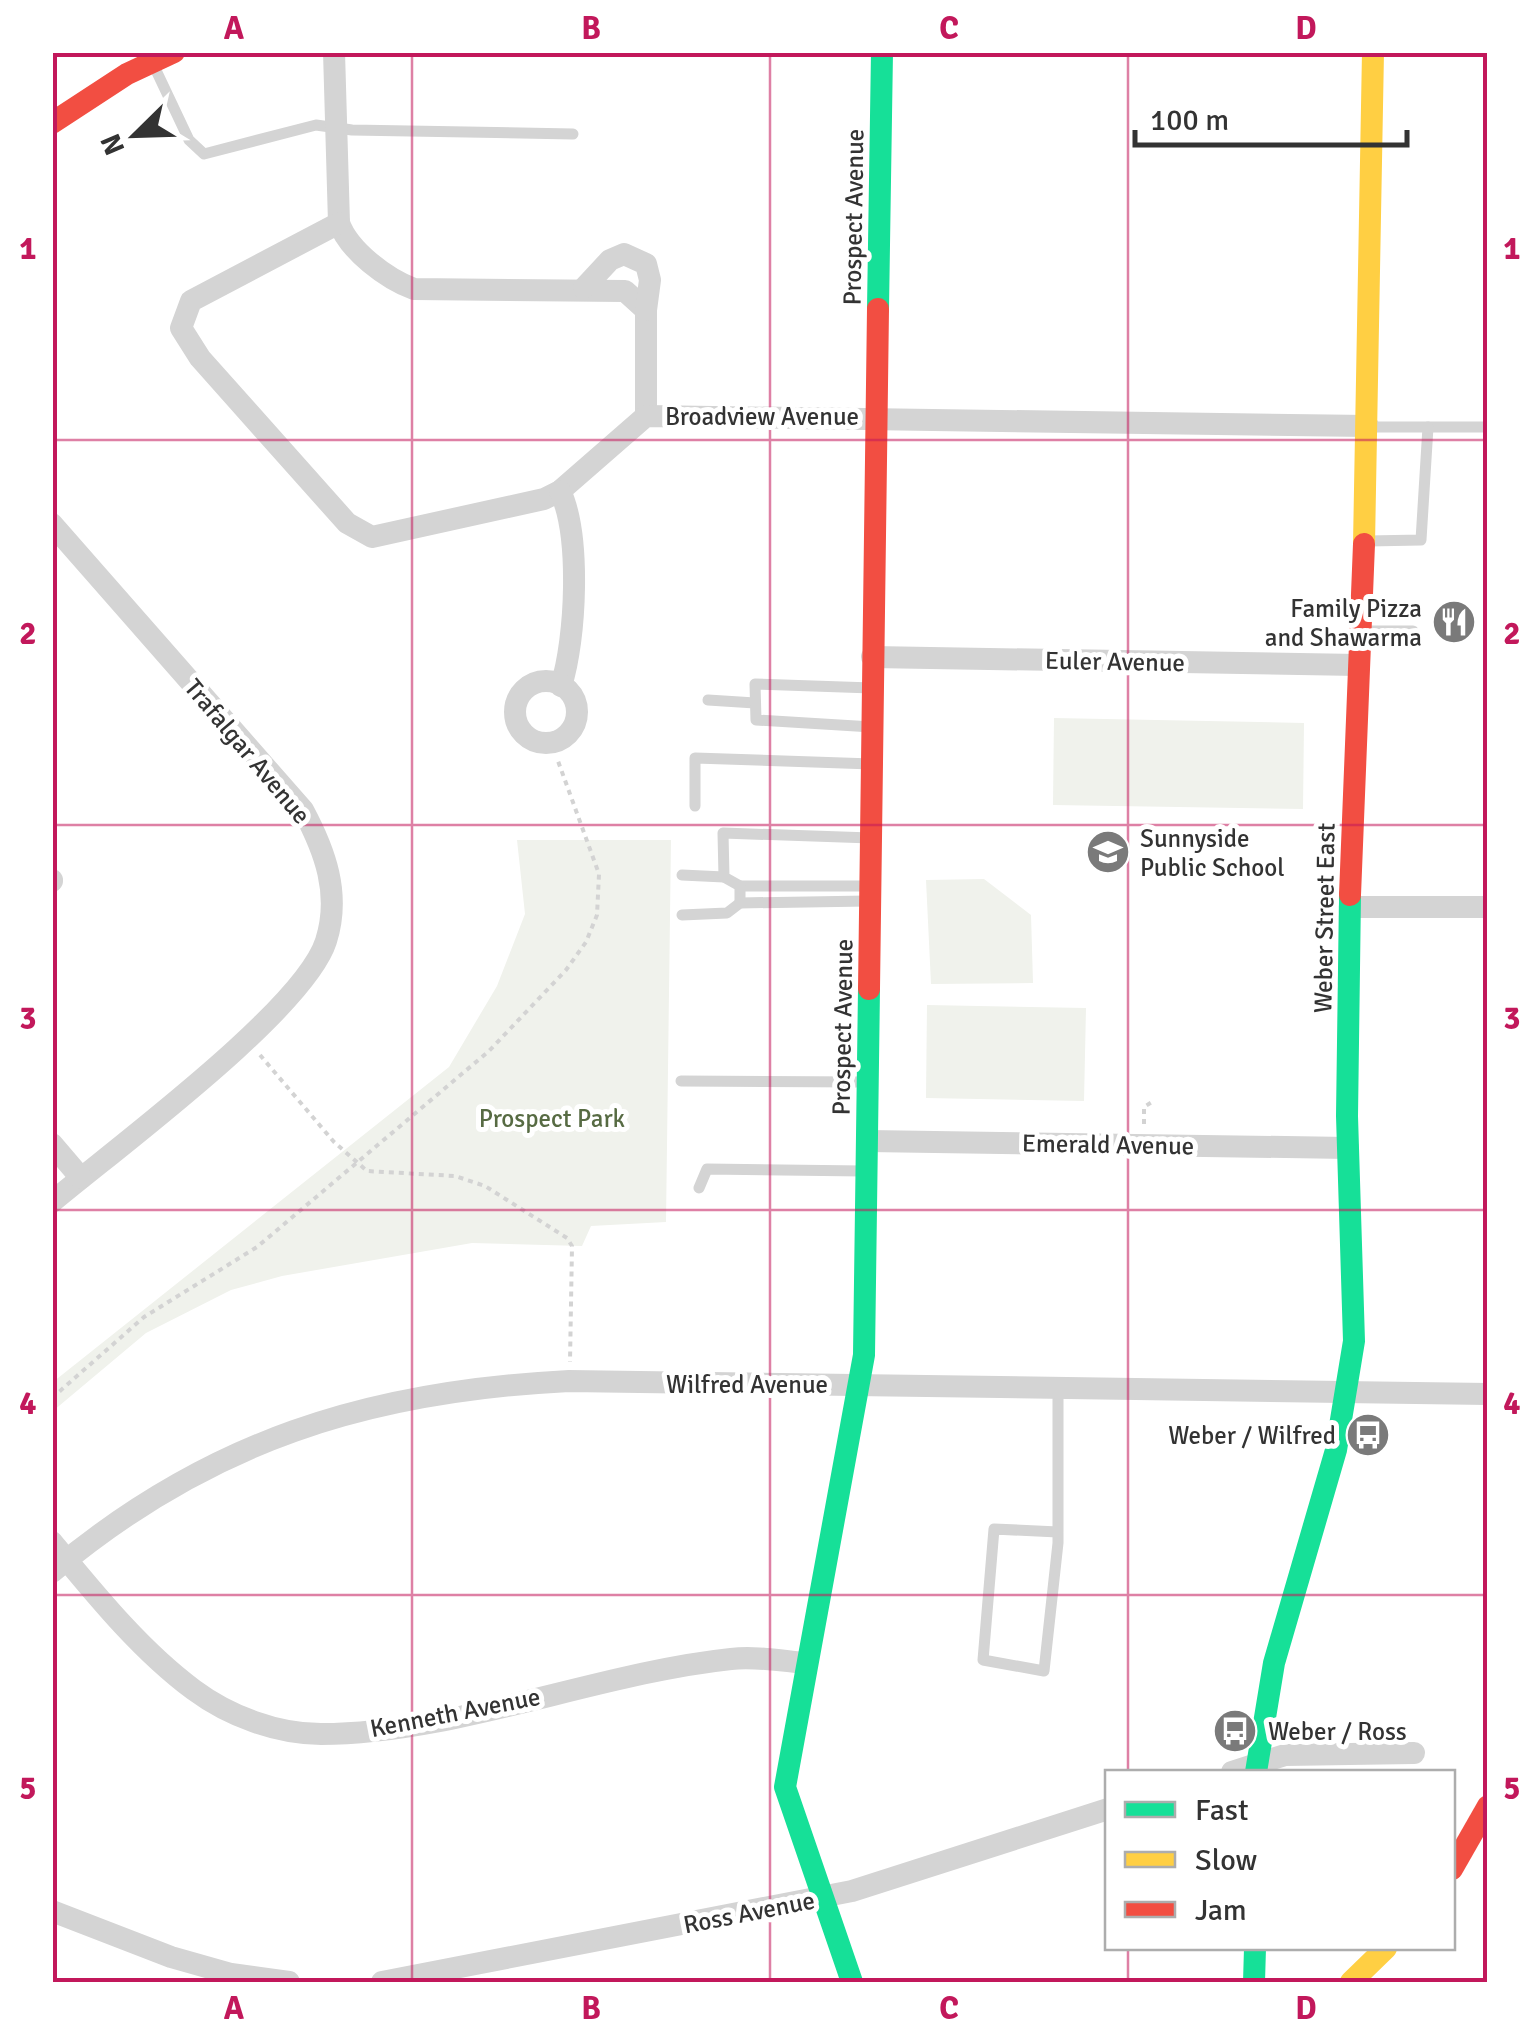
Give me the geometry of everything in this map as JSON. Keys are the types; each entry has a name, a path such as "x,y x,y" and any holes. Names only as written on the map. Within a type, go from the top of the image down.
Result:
{"main road":[{"name":"Prospect Avenue","path":"852,1982 785,1787 861,1384 868,1171 882,52"},
{"name":"Weber Street East","path":"1256,1768 1268,1690 1288,1610 1324,1506 1347,1392 1356,1288 1348,1148 1351,907 1368,426 1373,52"},
{"path":"52,122 77,103 163,57"},
{"path":"1455,1865 1488,1806"},
{"path":"1254,1982 1255,1950"},
{"path":"1351,1982 1384,1950"}],"street":[{"path":"334,52 339,223 343,234 392,281 414,289 625,291 646,310"},
{"name":"Broadview Avenue","path":"339,223 191,301 182,328 200,358 346,523 372,537 560,491 646,416 878,416 1368,426"},
{"path":"584,288 610,260 624,254 646,264 650,280 646,310 646,416"},
{"path":"560,491 570,512 571,530 571,655 562,686"},
{"name":"Trafalgar Avenue","path":"52,524 303,810 326,852 332,899 326,940 309,977 266,1021 52,1202"},
{"name":"Euler Avenue","path":"872,657 1358,665"},
{"path":"1351,907 1488,907"},
{"name":"Emerald Avenue","path":"868,1140 1348,1148"},
{"path":"52,1144 81,1178"},
{"name":"Wilfred Avenue","path":"57,1558 150,1498 212,1464 346,1411 485,1386 569,1382 861,1384 1488,1394"},
{"name":"Kenneth Avenue","path":"57,1558 145,1648 195,1692 234,1714 276,1728 319,1734 387,1729 734,1658 807,1663"},
{"path":"1256,1768 1285,1755 1414,1753"},
{"name":"Ross Avenue","path":"382,1982 409,1981 821,1898 1105,1810"},
{"path":"52,1911 171,1958 230,1974 289,1982"}],"lane":[{"path":"163,57 189,140 204,154 316,125 573,134"},
{"path":"1368,426 1488,426"},
{"path":"1364,541 1421,540 1428,427"},
{"path":"1360,631 1412,631"},
{"path":"872,688 755,684 756,720 872,727"},
{"path":"708,700 756,703"},
{"path":"696,806 696,758 872,764"},
{"path":"724,877 723,833 871,838"},
{"path":"682,874 724,877 740,886 871,894"},
{"path":"740,886 740,902"},
{"path":"682,914 727,913 740,902 871,894"},
{"path":"682,1082 869,1082"},
{"path":"699,1188 707,1170 868,1171"},
{"path":"1058,1388 1058,1532 1044,1671 983,1660 994,1529 1058,1532"}],"path":[{"path":"52,1398 144,1317 258,1247 488,1052 566,970 586,942 597,915 598,874 558,761"},
{"path":"259,1054 366,1171 454,1176 485,1186 566,1238 572,1246 569,1382"},
{"path":"1144,1144 1144,1107 1152,1102"}],"green space":[{"path":"1054,718 1304,723 1303,809 1053,805"},
{"name":"Prospect Park","path":"517,840 671,840 666,1222 591,1226 582,1246 472,1243 282,1276 231,1290 146,1333 53,1411 53,1382 449,1067 497,986 525,914"},
{"path":"984,879 1031,915 1033,983 931,984 926,880"},
{"path":"927,1005 1086,1008 1084,1101 926,1098"}],"traffic: fast":[{"path":"878,309 882,52"},
{"path":"1256,1770 1274,1663 1336,1450 1354,1341 1347,1116 1350,895"},
{"path":"852,1982 785,1787 864,1355 869,989"},
{"path":"1254,1982 1255,1950"}],"traffic: slow":[{"path":"1364,544 1373,52"},
{"path":"1351,1982 1384,1950"}],"traffic: jam":[{"path":"52,123 127,74 174,52"},
{"path":"869,989 878,309"},
{"path":"1350,895 1364,544"},
{"path":"1455,1864 1488,1806"}],"place":[{"name":"Family Pizza and Shawarma","path":"1454,622"},
{"name":"Sunnyside Public School","path":"1108,852"},
{"name":"Weber / Wilfred","path":"1368,1435"},
{"name":"Weber / Ross","path":"1235,1731"}]}
